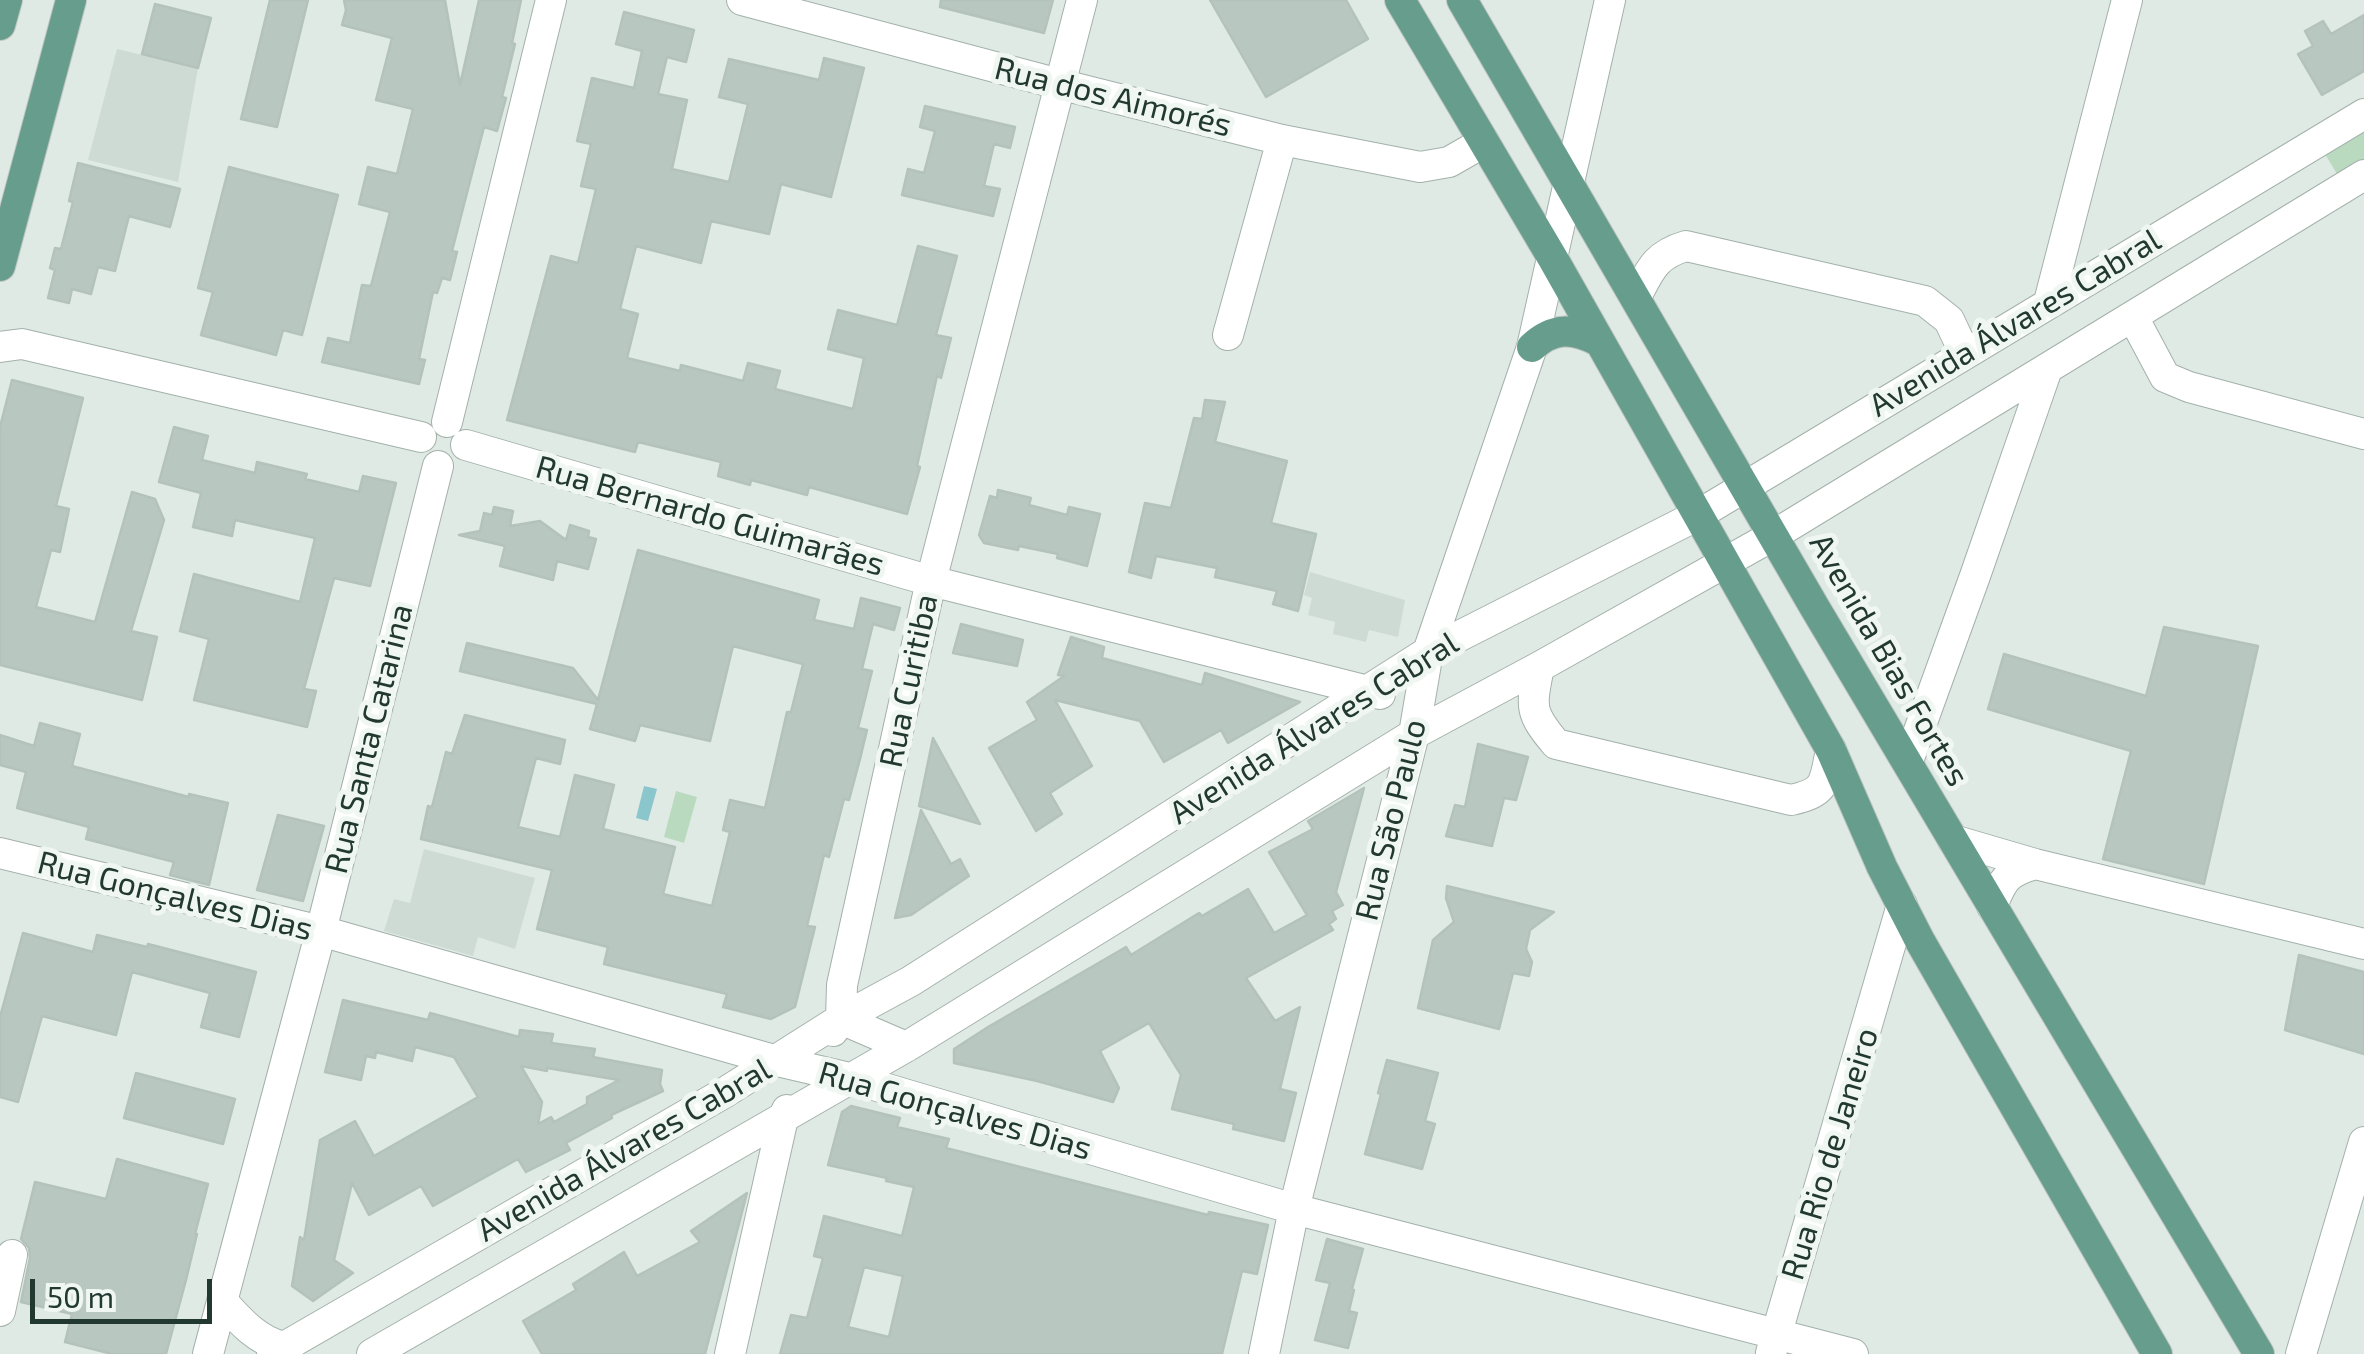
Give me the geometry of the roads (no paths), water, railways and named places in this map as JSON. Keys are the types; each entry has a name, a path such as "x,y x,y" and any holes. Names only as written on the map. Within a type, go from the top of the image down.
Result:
{"main road":[{"path":"0,26 7,0"},
{"path":"0,266 71,0"},
{"path":"1400,0 1552,257 1831,750 1882,867 1920,941 2156,1354"},
{"name":"Avenida Bias Fortes","path":"1462,0 1815,608 2259,1354"},
{"path":"1532,346 1546,335 1567,330 1598,340"}],"street":[{"name":"Rua dos Aimorés","path":"742,0 1282,140 1420,167 1450,162 1484,142"},
{"name":"Rua Curitiba","path":"730,1354 782,1118 841,1019 842,985 931,580 1082,0"},
{"name":"Rua São Paulo","path":"1264,1354 1294,1209 1414,734 1428,652 1532,346 1610,0"},
{"path":"2049,302 2127,0"},
{"path":"445,435 551,1"},
{"name":"Avenida Álvares Cabral","path":"278,1351 911,981 1428,652 1698,514 2364,114"},
{"path":"1228,335 1282,140"},
{"name":"Avenida Álvares Cabral","path":"372,1354 906,1047 1414,734 1774,535 2364,175"},
{"path":"1636,297 1659,258 1686,246 1925,301 1948,320 1964,354"},
{"path":"2133,317 2165,377 2189,387 2364,434"},
{"name":"Rua Bernardo Guimarães","path":"0,321 11,345 445,435 931,580 1420,702"},
{"path":"1908,760 2047,370"},
{"name":"Rua Santa Catarina","path":"208,1354 438,466 452,464 461,457 445,435"},
{"path":"1539,667 1532,700 1536,721 1556,744 1791,800 1810,796 1824,785 1831,750"},
{"path":"1953,840 2035,864 2364,944"},
{"name":"Rua Gonçalves Dias","path":"0,852 320,931 777,1061 850,1078 1773,1344 1853,1354"},
{"path":"1992,906 2006,877 2035,864"},
{"name":"Rua Rio de Janeiro","path":"1773,1344 1902,904"},
{"path":"1889,954 1906,940 1920,941"},
{"path":"841,1019 906,1047"},
{"path":"2301,1354 2364,1142"},
{"path":"0,1310 12,1255"},
{"path":"223,1302 278,1351"}],"water":[{"path":"644,786 657,789 648,821 636,818"}]}
